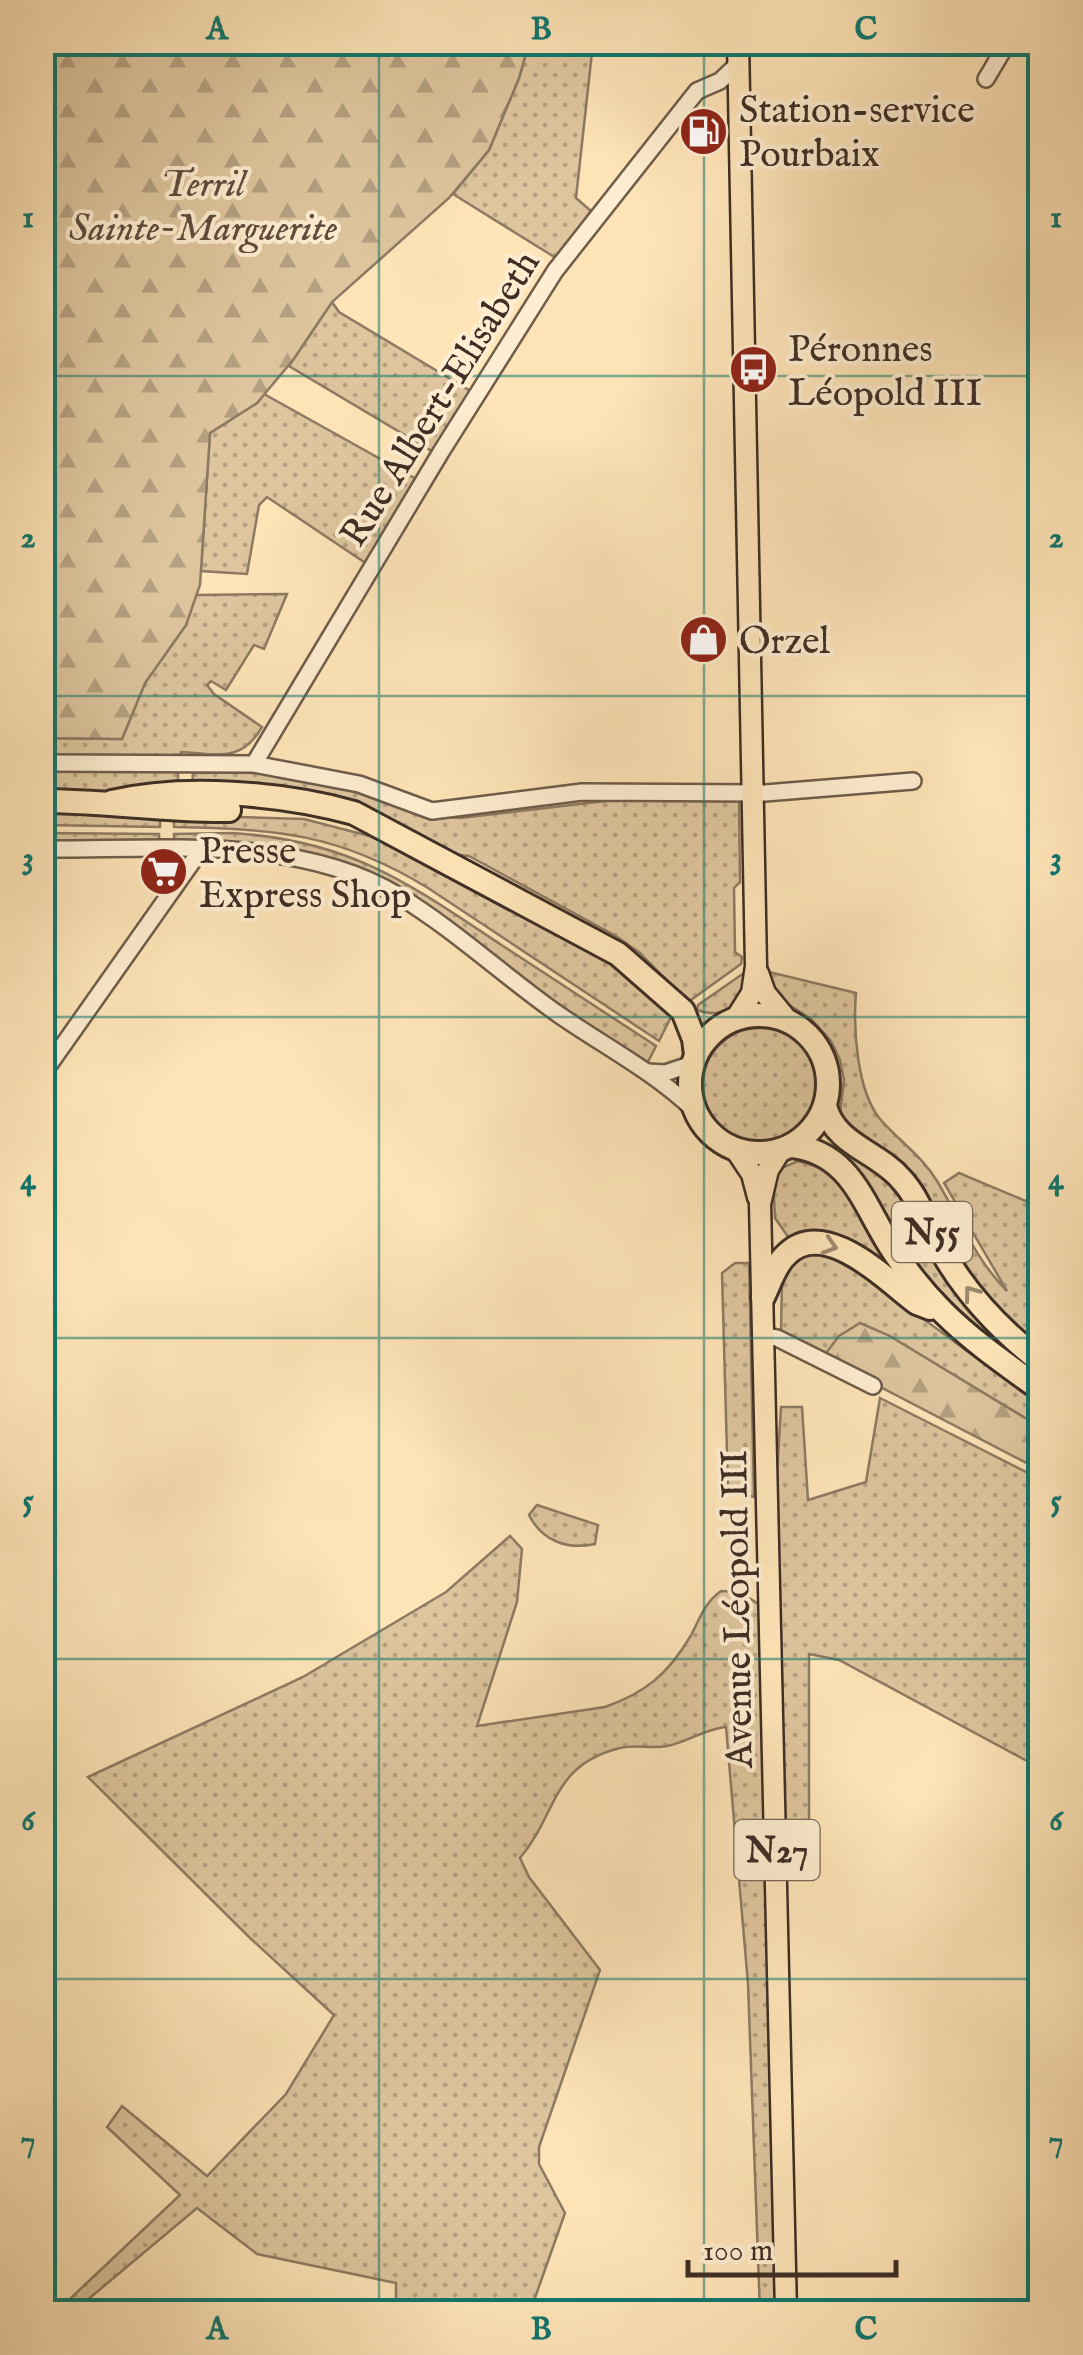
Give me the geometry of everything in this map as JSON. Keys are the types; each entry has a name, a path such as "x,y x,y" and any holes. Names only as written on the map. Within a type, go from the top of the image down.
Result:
{"highway":[{"path":"42,800 112,802 165,810 308,814 394,835 618,954 683,1012 731,1021 758,1015 788,1021 811,1039 826,1066 825,1106"},
{"path":"683,1012 694,1060"},
{"path":"694,1110 689,1087 694,1060 706,1039 731,1021"},
{"name":"N27","path":"786,1148 806,1136 825,1106"},
{"name":"N55","path":"825,1106 832,1125 843,1137 902,1179 939,1246 977,1302 995,1323 1040,1361"},
{"name":"N27","path":"694,1110 710,1134 736,1150"},
{"path":"736,1150 765,1154 786,1148"},
{"name":"N55","path":"786,1148 808,1148 843,1168 859,1188 894,1253 944,1314 1040,1389"},
{"path":"763,1297 782,1258 802,1244 820,1242 840,1246 917,1302 944,1314"}],"main road":[{"path":"731,1021 752,993 756,966 738,53"},
{"path":"756,966 765,993 788,1021"},
{"name":"Avenue Léopold III","path":"760,1204 768,1170 786,1148"},
{"name":"Avenue Léopold III","path":"736,1150 752,1174 760,1204 786,2312"}],"street":[{"path":"986,79 1008,42"},
{"name":"Rue Albert-Elisabeth","path":"254,764 555,271 697,91 729,74 738,53"},
{"path":"706,87 725,93 739,107"},
{"path":"42,763 254,764 359,784 432,811 582,792 754,792 913,781"},
{"path":"42,849 284,854 326,864 376,884 434,921 558,1014 648,1072 694,1110"},
{"path":"42,1075 200,851"},
{"path":"648,1072 664,1074 694,1060"},
{"path":"763,1335 777,1338 873,1386"}],"green space":[{"name":"Terril Sainte-Marguerite","path":"43,42 529,43 489,150 449,198 332,302 293,360 257,403 210,433 200,585 186,625 145,683 122,739 43,738"},
{"path":"529,43 593,43 576,198 591,211 556,258 453,194 489,150"},
{"path":"332,302 339,312 472,392 435,453 289,366"},
{"path":"264,394 418,480 367,564 267,497 259,505 247,574 201,571 210,433 257,403"},
{"path":"287,594 264,649 254,645 226,690 211,681 207,685 262,727 246,746 228,754 181,752 180,759 43,757 43,738 122,739 145,683 186,625 196,595"},
{"path":"43,770 178,771 178,790 43,793"},
{"path":"193,773 267,773 310,778 422,812 460,818 639,797 739,798 740,882 734,888 735,952 742,957 741,964 688,1002 640,953 616,936 469,856 450,854 393,825 192,786"},
{"path":"43,809 160,814 160,827 43,825"},
{"path":"174,815 304,819 377,838 614,962 672,1015 659,1041 428,888 365,856 335,845 275,833 174,827"},
{"path":"43,833 159,834 159,844 43,842"},
{"path":"233,833 312,845 377,869 407,885 656,1046 648,1062 568,1013 386,880 354,866 294,849 174,843 174,834"},
{"path":"765,971 856,993 858,1059 872,1107 931,1172 977,1252 1007,1291 944,1183 959,1173 1040,1207 1040,1346 991,1302 965,1267 925,1190 905,1167 848,1124 840,1113 844,1080 831,1041 811,1019 780,999"},
{"path":"748,973 744,992 733,1006 718,1013 697,1010 698,1005"},
{"path":"760,1028 782,1032 800,1045 813,1063 817,1085 813,1107 800,1125 782,1138 760,1142 738,1138 720,1125 707,1107 703,1085 707,1063 720,1045 738,1032"},
{"path":"848,1150 887,1176 1040,1371 1040,1381 936,1296 842,1158"},
{"path":"798,1161 834,1172 920,1300 863,1259 793,1244 775,1218 773,1179 784,1167"},
{"path":"799,1253 837,1255 1040,1405 1040,1427 888,1335 823,1357 781,1334 782,1279"},
{"path":"735,1263 749,1263 754,1497 728,1489 722,1273"},
{"path":"860,1323 888,1335 1040,1427 1040,1470 823,1357 839,1336"},
{"path":"880,1398 1040,1479 1040,1768 839,1660 809,1654 809,1865 778,1870 786,2312 760,2312 748,1984 726,1727 667,1746 620,1748 581,1766 558,1792 520,1858 529,1877 600,1970 539,2147 539,2164 565,2213 530,2312 396,2312 396,2283 257,2254 197,2208 73,2312 56,2312 180,2195 107,2127 122,2106 207,2176 286,2094 334,2015 250,1938 88,1777 303,1677 446,1592 510,1536 522,1549 517,1602 477,1726 605,1707 632,1695 673,1662 706,1606 721,1591 740,1592 769,1611 781,1407 802,1407 808,1500 866,1482"},
{"path":"537,1505 598,1525 595,1544 575,1546 548,1537 529,1515"}],"place":[{"name":"Station-service Pourbaix","path":"704,131"},
{"name":"Péronnes Léopold III","path":"753,370"},
{"name":"Orzel","path":"704,640"},
{"name":"Presse Express Shop","path":"164,872"}]}
